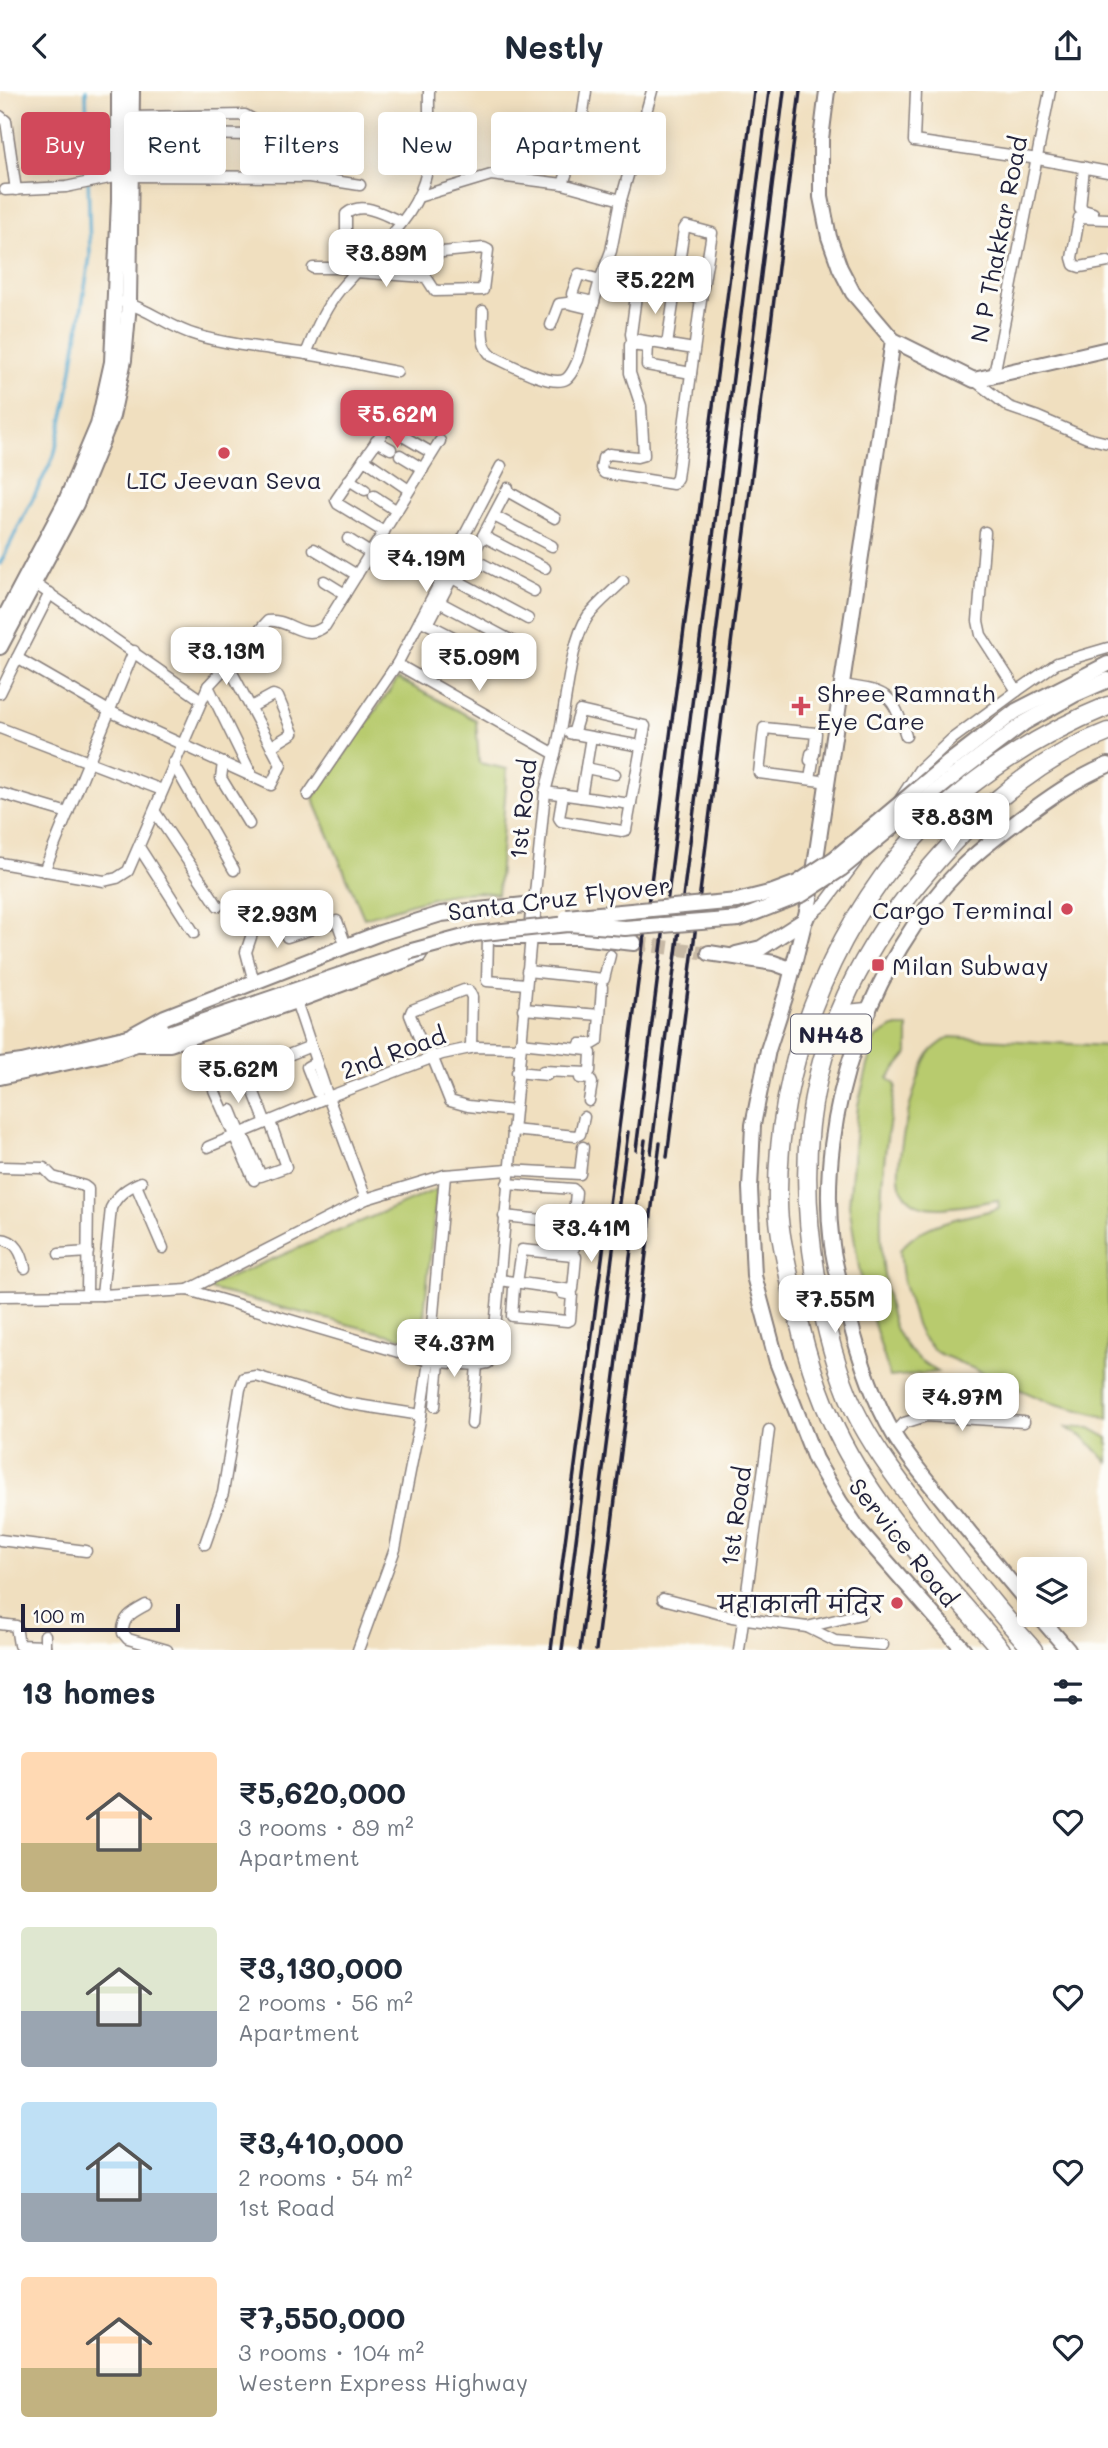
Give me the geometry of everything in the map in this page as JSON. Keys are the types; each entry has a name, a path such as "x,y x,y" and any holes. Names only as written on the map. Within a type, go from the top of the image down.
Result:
{"highway":[{"name":"NH48","path":"1001,1650 867,1486 831,1420 811,1367 782,1245 778,1204 779,1164 786,1099 800,1043 836,952 858,913 915,837 982,776 1054,732 1108,706"},
{"name":"NH48","path":"1032,1650 969,1577 890,1470 855,1411 835,1362 810,1239 806,1199 808,1130 826,1047 838,1015 858,971 888,921 937,858 1000,795 1060,756 1108,732"},
{"path":"838,1015 867,1011"}],"street":[{"path":"0,647 76,504 112,416 124,360 126,176 119,91"},
{"path":"132,91 132,112"},
{"path":"306,354 322,316 335,297 402,222 418,197 427,169 429,91"},
{"path":"563,184 580,134 586,91"},
{"path":"483,311 482,341 487,352 551,382 565,379 572,372 578,360 602,276 652,91"},
{"path":"827,91 821,139 821,197 840,268 853,293 893,340 974,380 1009,407 1087,438 1108,443"},
{"path":"916,91 914,141 1038,159 1108,179"},
{"name":"N P Thakkar Road","path":"974,380 994,375 1050,91"},
{"path":"226,115 245,115 254,120 256,128 249,135 226,135"},
{"path":"0,116 6,121 16,190"},
{"path":"1084,170 1108,172"},
{"path":"1084,170 1080,209 1108,217"},
{"path":"418,197 487,175 563,184 621,200"},
{"path":"5,190 66,187 126,176 309,177 360,185"},
{"path":"361,268 346,233 346,214 354,208 362,207 402,222"},
{"path":"1108,217 1079,218 1072,258 1074,265 1080,267 1108,262"},
{"path":"667,345 684,227 710,231 712,234 675,483 604,473 601,468 603,458 609,454 637,457 644,455 641,406 629,363 630,345 667,345 694,349"},
{"path":"313,268 361,268 426,277 435,291 483,290 488,250 484,248 422,254 420,260 426,277"},
{"path":"593,306 573,297 579,274 638,281 701,299"},
{"path":"638,281 631,337 648,344"},
{"path":"123,301 148,309 182,331 197,336 397,372"},
{"path":"0,626 65,503 98,425 123,301"},
{"path":"551,325 559,304 593,306"},
{"name":"Service Road","path":"893,340 844,685 810,899 793,970 768,1050 753,1125 750,1188 752,1257 765,1322 777,1362 815,1459 859,1530 963,1650"},
{"path":"648,344 648,366 691,373"},
{"path":"994,375 1108,349"},
{"path":"384,532 338,504 336,500 385,428 389,427 432,453"},
{"path":"376,441 423,469"},
{"path":"0,863 104,881 117,878 128,871 208,686 268,621 282,621 300,631 319,631 325,626 440,441"},
{"path":"364,459 410,491"},
{"path":"424,622 439,602 452,577 501,466"},
{"path":"349,480 397,511"},
{"path":"308,795 452,577 471,558 508,490 555,518"},
{"path":"494,516 552,546"},
{"path":"985,532 978,621 981,635 1017,691"},
{"path":"483,535 545,568"},
{"path":"348,539 370,553"},
{"path":"314,549 357,575"},
{"path":"471,558 534,591"},
{"path":"452,577 528,619"},
{"path":"324,581 345,594"},
{"path":"555,754 576,643 588,616 623,581"},
{"path":"34,583 201,699"},
{"path":"0,693 50,593"},
{"path":"439,602 516,643"},
{"path":"424,622 510,666"},
{"path":"732,955 761,948 806,919 825,903 887,821 919,770 952,739 1057,663 1108,648"},
{"path":"44,871 134,651"},
{"path":"18,658 109,711 271,785 281,765 227,663"},
{"name":"1st Road","path":"397,664 555,754 545,792 491,1358 488,1363 479,1365"},
{"path":"952,768 1016,711 1108,664"},
{"name":"Santa Cruz Flyover","path":"140,1037 463,929 737,901 773,892 797,883 835,858 952,768 1024,723 1076,694 1108,680"},
{"path":"844,685 886,695 899,713 906,736"},
{"path":"208,686 252,776"},
{"path":"251,707 273,695 277,696 293,733 272,746"},
{"path":"563,794 560,821 622,831 627,828 643,725 581,711 578,713 573,734"},
{"path":"810,779 815,732 767,727 763,729 759,773 829,782"},
{"path":"0,728 162,790"},
{"path":"561,731 641,747"},
{"path":"580,797 591,737"},
{"path":"815,740 835,743"},
{"path":"173,763 234,870"},
{"path":"223,763 221,778 249,824"},
{"path":"1017,1589 912,1462 894,1434 860,1357 832,1246 829,1196 834,1136 843,1085 867,1011 884,975 912,928 962,867 1001,834 1056,792 1088,773 1108,765"},
{"path":"586,768 615,774"},
{"name":"Santa Cruz Flyover","path":"407,948 488,933 568,924 625,928 739,919 803,894 841,869 952,768"},
{"path":"545,792 631,804"},
{"path":"0,793 68,813"},
{"path":"155,811 218,906"},
{"path":"139,847 194,933"},
{"path":"0,1077 140,1037 164,1017 346,946 440,914 534,904"},
{"path":"254,982 246,952 259,913 274,909 287,937 337,921 346,946"},
{"path":"140,1037 170,1044 423,954 477,938 578,937 634,943"},
{"path":"488,938 487,981 526,984"},
{"path":"709,953 774,963 793,970"},
{"path":"527,971 604,979 610,955"},
{"path":"544,1041 589,1045 596,1043 602,987"},
{"path":"471,1048 471,994 464,990 411,1012 420,1040 428,1046 450,1101 468,1106 514,1111"},
{"path":"296,1001 366,1199"},
{"path":"523,1009 600,1015"},
{"path":"265,1125 246,1072 311,1046"},
{"name":"2nd Road","path":"208,1147 328,1097 457,1050 519,1046 588,1050 591,1053 588,1073 543,1071"},
{"path":"0,1065 47,1062"},
{"path":"316,1062 307,1067 317,1092"},
{"path":"517,1072 590,1079 592,1083 589,1101"},
{"path":"231,1110 261,1176 286,1167 240,1073"},
{"path":"214,1090 241,1135 254,1180"},
{"path":"512,1130 576,1136 580,1134 584,1117"},
{"path":"188,1290 366,1199 445,1175 508,1170 580,1174 583,1147"},
{"path":"0,1167 44,1168 53,1177 84,1186 89,1194 86,1296"},
{"path":"435,1406 434,1362 445,1175"},
{"path":"102,1295 111,1209 117,1197 139,1183 163,1248"},
{"path":"507,1184 573,1189 576,1192 574,1214"},
{"path":"502,1244 570,1251 574,1248 576,1226 572,1223 504,1216"},
{"path":"0,1239 12,1242 22,1253 25,1268"},
{"path":"499,1283 516,1285 573,1289 576,1257 522,1250 516,1285 512,1316 570,1320 570,1294 516,1285"},
{"path":"59,1254 88,1252"},
{"path":"0,1296 86,1296 188,1290 434,1362 479,1365 472,1424"},
{"path":"358,1650 396,1549 421,1415 434,1362"},
{"path":"205,1544 223,1493 240,1389 244,1378 249,1375 268,1378 345,1403 421,1415"},
{"path":"894,1434 904,1423 926,1416 1024,1422"},
{"name":"1st Road","path":"739,1650 769,1430"},
{"path":"0,1540 86,1551"},
{"path":"663,1599 744,1619 807,1627 835,1641 883,1644"},
{"path":"146,1605 129,1615 122,1628 123,1633 128,1639 166,1650"},
{"path":"807,1627 861,1613"},
{"path":"0,1624 16,1626 19,1645 45,1644"},
{"path":"1048,1627 1068,1650"}],"green space":[{"path":"398,679 476,720 479,763 507,769 498,894 481,892 448,895 364,918 313,798"},
{"path":"893,1027 908,1027 908,1054 888,1078 896,1085 882,1186 881,1237 886,1289 898,1334 913,1354 938,1372 890,1377 861,1280 849,1205 858,1105 875,1038"},
{"path":"950,1037 1108,1046 1108,1420 1048,1402 936,1352 921,1336 916,1325 903,1280 900,1250 921,1232 933,1226 999,1208 998,1200 942,1208 921,1206 909,1199 900,1185 903,1138 923,1064 936,1046"},
{"path":"437,1189 421,1343 205,1288"},
{"path":"1065,1427 1090,1428 1108,1438 1108,1463 1085,1438"}],"waterway":[{"path":"0,564 54,456 67,400 90,256 86,91"}],"tunnel":[{"path":"634,943 709,953"}],"railway":[{"path":"551,1650 754,91"},
{"path":"636,1150 769,91"},
{"path":"651,1153 784,91"},
{"path":"667,1157 800,91"},
{"path":"562,1650 628,1132"},
{"path":"580,1650 645,1140"},
{"path":"596,1650 660,1143"}],"place":[{"name":"LIC Jeevan Seva","path":"224,453"},
{"name":"Shree Ramnath Eye Care","path":"801,706"},
{"name":"Cargo Terminal","path":"1067,909"},
{"name":"Milan Subway","path":"878,965"},
{"name":"महाकाली मंदिर","path":"897,1603"}]}
